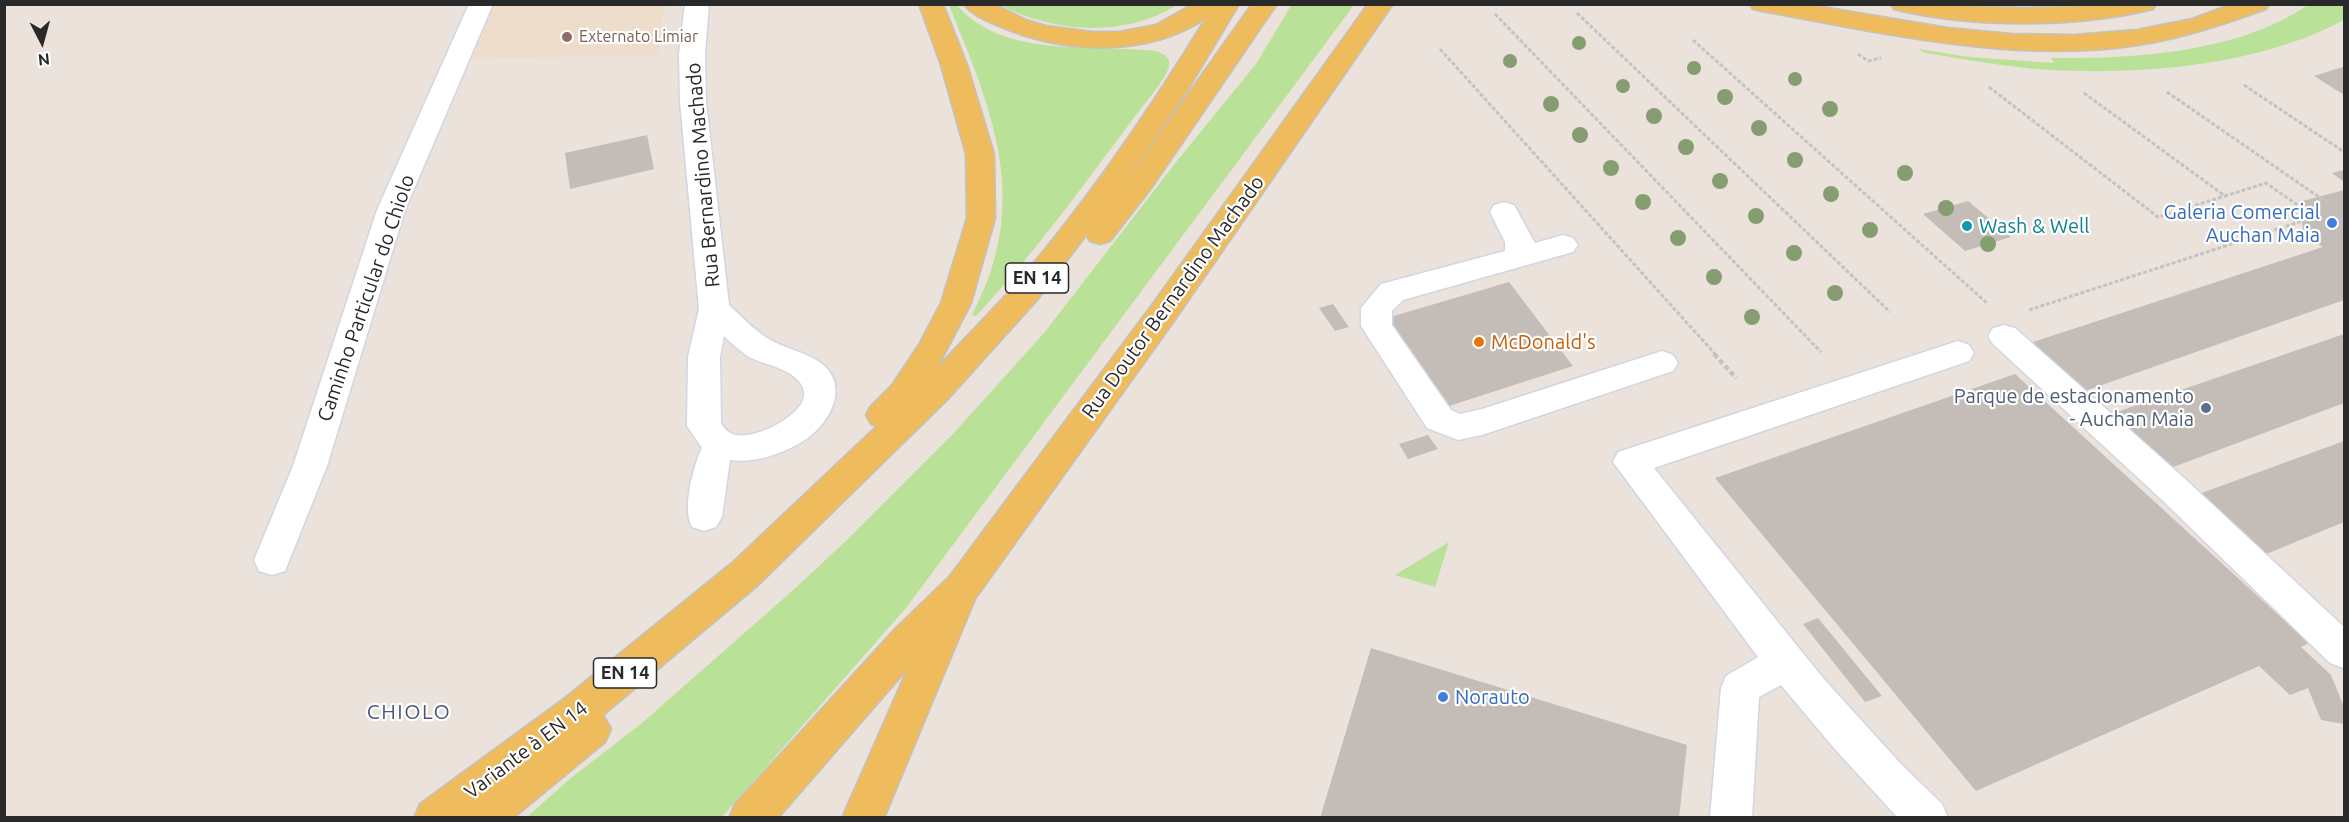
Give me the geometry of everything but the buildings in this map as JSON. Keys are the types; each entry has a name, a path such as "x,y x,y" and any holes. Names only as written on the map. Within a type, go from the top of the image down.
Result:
{"main road":[{"path":"806,518 826,472 904,394 933,348 956,303 981,219 980,154 954,65 931,4"},
{"path":"976,4 998,18 1036,32 1086,40 1125,38 1164,30 1188,19 1209,4"},
{"name":"EN 14","path":"806,518 935,391 1026,292 1128,158 1174,91 1227,4"},
{"name":"Variante à EN 14","path":"480,818 700,641 777,575 845,511 1069,273 1142,181 1265,4"},
{"name":"Rua Doutor Bernardino Machado","path":"750,818 908,641 963,587 1163,313 1382,4"},
{"path":"1762,4 1924,33 2066,42 2161,33 2214,21 2257,4"},
{"path":"1903,4 1976,12 2039,14 2100,12 2144,4"},
{"name":"Variante à EN 14","path":"435,818 596,697 745,574 806,518"},
{"name":"Rua Doutor Bernardino Machado","path":"863,818 963,587"}],"street":[{"name":"Caminho Particular do Chiolo","path":"272,560 310,466 391,210 481,4"},
{"name":"Rua Bernardino Machado","path":"697,4 692,54 693,101 714,309 704,357 704,426 721,446 746,449 777,441 799,427 816,410 820,394 817,380 808,370 753,344 714,309"},
{"path":"1504,212 1520,242 1520,256"},
{"path":"1563,245 1392,292 1376,308 1377,326 1439,418 1458,427 1482,422 1662,363"},
{"path":"1999,323 2344,651"},
{"path":"1927,818 1880,772 1786,661 1630,462 1958,352"},
{"path":"704,517 713,461 721,446"},
{"path":"1731,818 1740,688 1786,661"}],"path":[{"path":"1577,13 1890,312"},
{"path":"1495,14 1821,351"},
{"path":"1693,40 1999,323"},
{"path":"1440,49 1736,378"},
{"path":"2244,85 2344,152"},
{"path":"1989,87 2158,217 2266,183 2306,211"},
{"path":"2167,92 2329,204"},
{"path":"2084,93 2225,196"},
{"path":"2027,311 2302,221"}],"shaded area":[{"name":"Externato Limiar","path":"489,5 665,5 661,19 659,55 463,59"}],"green space":[{"path":"1177,4 1156,16 1135,23 1089,28 1043,21 1000,5"},
{"path":"1292,4 1354,5 906,608 722,817 527,817 571,778 642,723 791,592 848,539 953,434 1044,333 1177,161 1256,64"},
{"path":"2309,4 2344,5 2344,20 2276,48 2202,64 2125,71 2035,69 1925,53 1918,49 1970,57 2054,63 2051,58 2116,57 2185,50 2251,33"},
{"path":"949,5 957,5 976,22 998,34 1023,41 1050,46 1156,51 1169,60 1167,72 1158,87 1037,246 976,316 972,315 990,274 1000,234 1003,196 1000,158 980,83"},
{"path":"1449,542 1435,587 1395,575"}],"place":[{"name":"Externato Limiar","path":"567,37"},
{"name":"Galeria Comercial Auchan Maia","path":"2332,223"},
{"name":"Wash & Well","path":"1967,226"},
{"name":"McDonald's","path":"1479,342"},
{"name":"Parque de estacionamento - Auchan Maia","path":"2206,408"},
{"name":"Norauto","path":"1443,697"}],"district":[{"name":"CHIOLO","path":"409,712"}]}
